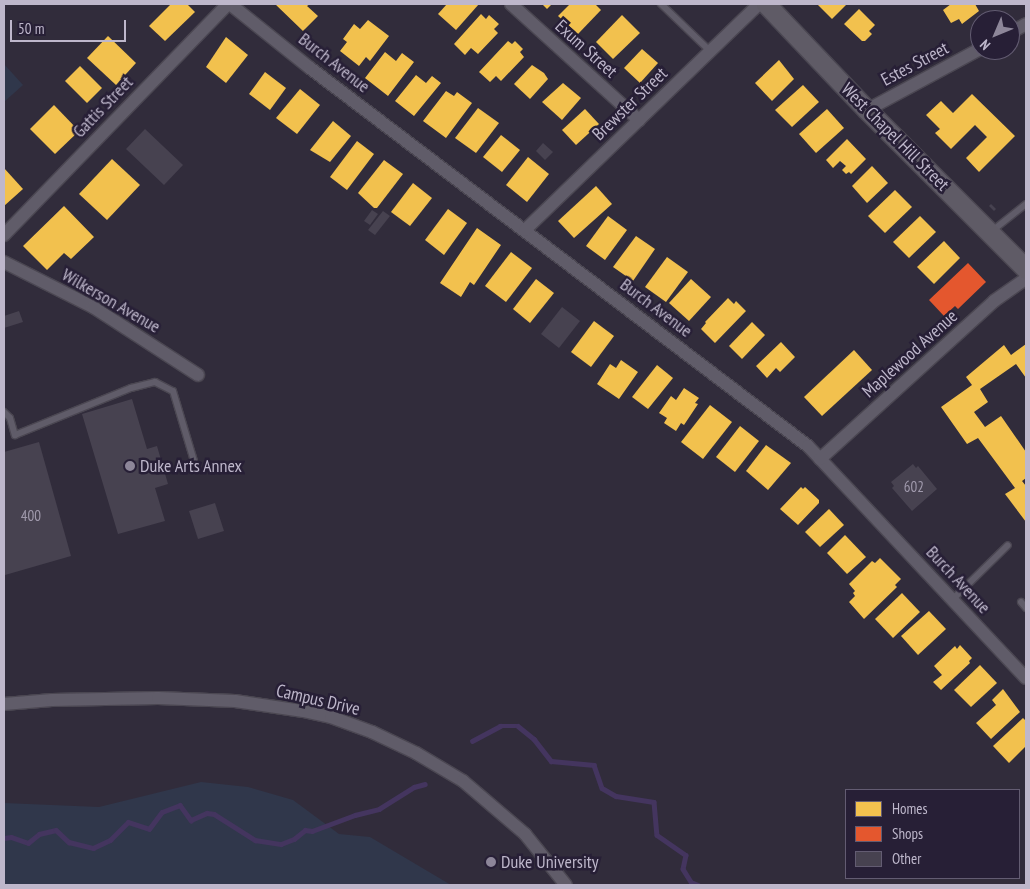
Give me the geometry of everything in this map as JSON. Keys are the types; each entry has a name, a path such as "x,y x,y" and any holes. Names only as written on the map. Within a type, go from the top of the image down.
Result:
{"main road":[{"name":"West Chapel Hill Street","path":"766,4 867,110 1026,269"}],"street":[{"name":"Burch Avenue","path":"229,4 808,446 1026,678"},
{"name":"Gattis Street","path":"4,235 229,4"},
{"name":"Exum Street","path":"511,4 639,120"},
{"name":"Brewster Street","path":"524,230 759,4"},
{"name":"Estes Street","path":"867,110 970,54"},
{"name":"Wilkerson Avenue","path":"4,262 93,307 198,375"},
{"name":"Maplewood Avenue","path":"820,460 994,301 1026,279"},
{"name":"Campus Drive","path":"4,704 52,700 158,698 235,701 331,717 372,732 416,753 463,782 525,834 566,885"}],"lane":[{"path":"661,4 710,51"},
{"path":"990,232 1026,204"},
{"path":"4,412 10,418 15,435 131,388 155,382 173,391 194,461"},
{"path":"952,600 1008,545"},
{"path":"1020,602 1026,608"}],"shaded area":[{"path":"4,64 23,85 4,102"},
{"path":"201,782 248,787 293,800 339,834 370,837 451,885 4,885 4,803 99,807"}],"building: Homes":[{"path":"171,4 187,4 195,12 165,41 149,26"},
{"path":"275,4 310,4 307,6 318,16 303,31"},
{"path":"447,4 479,4 456,30 438,14"},
{"path":"542,4 552,4 547,9"},
{"path":"570,4 595,4 601,10 578,34 558,16"},
{"path":"817,4 847,4 832,19"},
{"path":"951,4 975,4 978,10 970,10 970,18 962,24 959,19 951,23 943,10"},
{"path":"859,9 875,25 869,31 872,34 865,41 862,41 844,24"},
{"path":"481,14 486,19 489,15 499,24 494,29 498,33 478,54 471,48 465,55 454,44"},
{"path":"622,15 640,33 613,59 596,42"},
{"path":"368,20 389,36 370,61 366,57 359,66 340,51 347,42 343,39 354,24 360,29"},
{"path":"108,36 136,63 116,85 87,58"},
{"path":"226,37 248,55 226,83 206,67"},
{"path":"508,41 512,44 515,41 523,49 520,52 524,57 501,81 496,76 490,82 479,72"},
{"path":"642,49 658,63 640,83 624,68"},
{"path":"385,52 396,61 402,53 414,62 388,96 365,78"},
{"path":"779,60 794,79 772,101 755,83"},
{"path":"532,65 544,73 548,79 530,99 514,84"},
{"path":"80,66 102,88 87,103 65,81"},
{"path":"265,72 286,88 270,110 249,94"},
{"path":"416,75 426,83 432,76 441,83 414,116 395,101"},
{"path":"563,83 581,98 562,120 542,102"},
{"path":"803,85 819,102 792,127 775,110"},
{"path":"300,89 320,105 297,134 276,118"},
{"path":"446,91 454,96 457,92 472,103 446,138 423,121"},
{"path":"972,94 1015,136 979,172 966,158 987,137 975,125 951,149 935,133 940,129 926,115 941,101 953,113"},
{"path":"54,105 79,131 55,154 30,129"},
{"path":"478,108 499,123 476,153 455,138"},
{"path":"585,109 599,124 576,145 562,130"},
{"path":"827,109 844,128 816,153 799,134"},
{"path":"333,121 351,136 330,162 310,150"},
{"path":"501,135 520,150 502,172 483,157"},
{"path":"847,139 866,159 851,174 849,172 846,174 842,170 846,166 840,161 833,168 826,160"},
{"path":"357,141 374,154 347,190 330,177"},
{"path":"528,157 549,174 527,202 506,185"},
{"path":"112,159 140,185 107,220 79,194"},
{"path":"384,160 403,174 377,208 374,208 358,193"},
{"path":"872,166 888,183 867,203 852,186"},
{"path":"4,168 23,189 4,206"},
{"path":"413,183 432,198 410,226 391,212"},
{"path":"596,186 612,204 574,238 558,221"},
{"path":"895,190 912,207 885,233 868,216"},
{"path":"64,206 94,237 71,259 64,253 47,270 23,246"},
{"path":"448,209 467,223 444,255 425,240"},
{"path":"608,216 627,230 605,260 586,246"},
{"path":"920,216 936,232 909,258 893,242"},
{"path":"477,228 501,245 474,285 470,282 461,297 440,283"},
{"path":"636,236 655,249 633,281 613,267"},
{"path":"944,241 960,258 934,284 917,267"},
{"path":"511,252 532,268 506,302 485,286"},
{"path":"667,257 688,272 666,302 645,287"},
{"path":"536,279 554,293 530,323 513,309"},
{"path":"691,279 711,297 689,321 669,303"},
{"path":"728,298 734,304 736,301 746,311 715,343 701,329 705,322"},
{"path":"594,321 614,336 591,367 571,352"},
{"path":"752,322 765,335 742,359 729,346"},
{"path":"781,342 795,357 780,372 776,368 767,378 756,366"},
{"path":"1026,344 1026,378 1016,364 980,389 988,402 974,412 985,427 1001,416 1026,452 1026,478 1022,481 1026,486 1026,522 1005,494 1015,488 978,438 967,444 941,407 972,385 966,377 1004,345 1011,355"},
{"path":"854,350 872,370 822,416 804,397"},
{"path":"621,360 638,372 619,399 597,384 610,364 616,368"},
{"path":"657,365 673,378 648,409 632,397"},
{"path":"684,388 699,398 695,403 698,404 684,425 681,423 676,431 664,423 667,418 659,413 671,396 676,400"},
{"path":"710,405 732,422 703,459 681,442"},
{"path":"740,426 759,441 735,472 716,457"},
{"path":"766,445 791,463 768,490 746,471"},
{"path":"801,487 803,489 805,487 819,500 819,503 798,525 780,509"},
{"path":"829,509 844,525 820,547 805,532"},
{"path":"845,535 866,557 847,574 827,553"},
{"path":"880,558 901,579 895,585 897,587 864,619 849,602 855,596 853,593 855,591 849,584 872,561 875,563"},
{"path":"902,593 920,612 893,638 875,619"},
{"path":"929,611 946,629 918,655 901,636"},
{"path":"960,645 972,658 969,661 970,663 941,690 933,682 942,675 934,666 955,646 957,649"},
{"path":"980,665 997,683 971,707 954,690"},
{"path":"1003,689 1020,712 991,739 976,723 996,705 992,700"},
{"path":"1023,718 1026,721 1026,746 1009,763 993,746"}],"building: Shops":[{"path":"968,263 986,282 958,309 955,306 944,316 929,300"}],"building: Other":[{"path":"145,129 183,165 164,185 126,149"},
{"path":"543,143 553,152 545,160 536,151"},
{"path":"991,204 996,209 994,211 989,206"},
{"path":"372,210 378,214 370,225 364,221"},
{"path":"383,211 390,216 375,235 368,230"},
{"path":"562,307 580,321 559,348 541,334"},
{"path":"19,311 23,322 4,328 4,316"},
{"name":"Duke Arts Annex","path":"132,399 147,449 157,446 168,484 155,488 165,521 118,534 82,414"},
{"path":"39,442 71,556 5,575 4,452"},
{"path":"913,464 916,468 918,466 937,489 912,511 892,488 894,486 891,482"},
{"path":"215,503 224,531 198,539 189,511"}],"waterway":[{"path":"472,741 500,726 518,726 534,739 551,761 594,765 602,788 616,796 654,802 657,835 686,855 683,869 691,882 698,885"},
{"path":"4,838 11,837 28,843 39,834 56,830 69,842 93,848 110,840 128,822 149,829 162,812 180,805 191,820 207,813 214,814 255,840 281,844 294,839 305,830 312,831 355,815 379,809 414,787 425,784"}],"place":[{"name":"Duke Arts Annex","path":"130,466"},
{"name":"Duke University","path":"491,862"}]}
